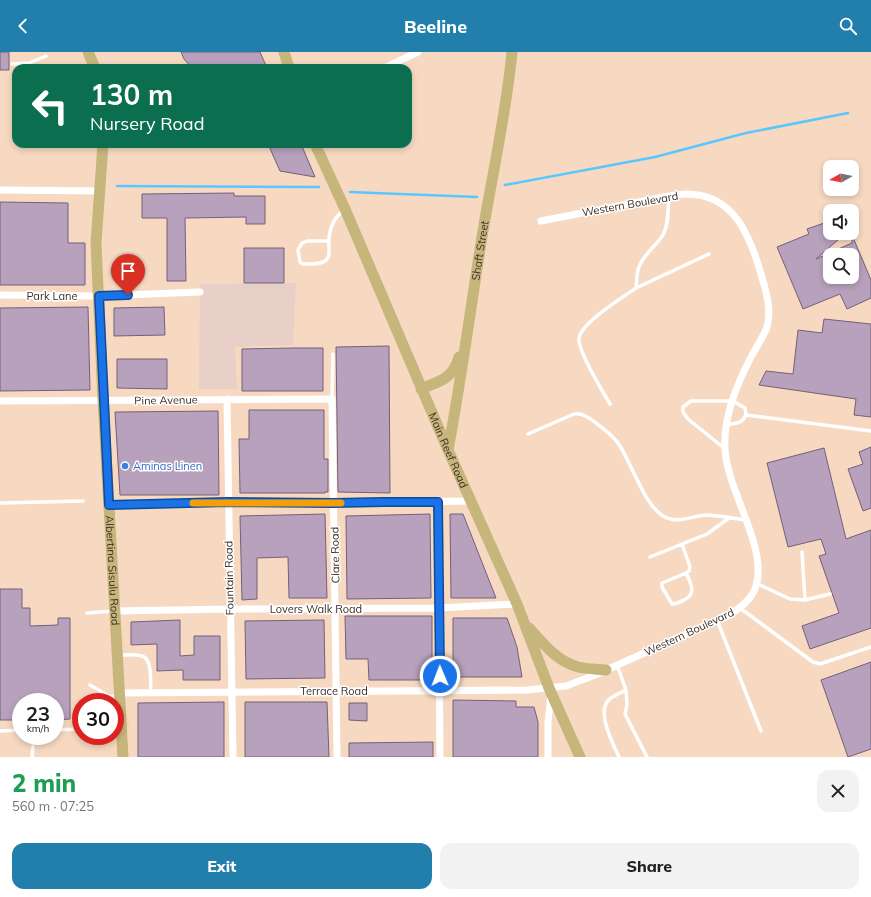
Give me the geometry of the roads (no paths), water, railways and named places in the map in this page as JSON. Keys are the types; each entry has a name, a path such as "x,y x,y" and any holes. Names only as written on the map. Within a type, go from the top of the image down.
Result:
{"main road":[{"path":"88,52 93,64"},
{"name":"Shaft Street","path":"448,450 509,80 512,52"},
{"name":"Albertina Sisulu Road","path":"103,148 96,243 117,655 116,693"},
{"name":"Main Reef Road","path":"317,148 345,209 421,389 517,604 550,690 580,757"},
{"path":"421,389 447,378 454,371 457,366 462,342 468,330"},
{"path":"525,624 546,647 566,662 579,667 606,670"},
{"name":"Albertina Sisulu Road","path":"121,745 123,757"}],"street":[{"path":"392,64 418,52"},
{"path":"0,190 100,191"},
{"name":"Western Boulevard","path":"541,221 669,196 688,194 712,199 732,212 740,221 750,240 767,294 769,317 766,328 744,372 729,411 726,425 725,449 729,472 755,547 758,563 756,583 750,597 740,608 717,620 617,666 566,686 550,690"},
{"name":"Park Lane","path":"0,295 99,296 200,292"},
{"name":"Fountain Road","path":"227,399 233,757"},
{"name":"Pine Avenue","path":"0,401 332,399"},
{"name":"Clare Road","path":"332,399 337,757"},
{"path":"109,505 228,502 334,503 471,501"},
{"path":"438,502 440,757"},
{"name":"Lovers Walk Road","path":"115,611 439,608 517,604"},
{"path":"548,757 550,690"},
{"name":"Terrace Road","path":"124,694 150,692 232,691 337,692 550,690"}],"lane":[{"path":"12,64 29,63 46,56"},
{"path":"636,288 638,269 641,262 665,230 669,196"},
{"path":"328,241 307,241 302,243 298,250 300,262 306,264 321,263 329,257 328,241 334,220 345,209"},
{"path":"610,404 579,344 579,337 582,330 597,316 636,288 709,254"},
{"name":"Clare Road","path":"332,399 333,354"},
{"path":"725,449 688,419 683,412 683,407 691,401 733,401 745,408 746,415 744,420 740,423 726,425"},
{"path":"528,434 574,414 582,414 594,421 615,439 643,490 656,510 663,516 677,520 707,515 745,520"},
{"path":"746,415 871,431"},
{"path":"0,503 83,501"},
{"path":"650,557 707,534 728,518"},
{"path":"682,544 690,567 689,571 662,583 662,587 672,604 676,604 692,595 692,590 686,573"},
{"path":"802,552 805,600"},
{"path":"756,583 790,599 805,600 830,594"},
{"path":"740,608 813,662 820,664 871,647"},
{"path":"87,613 115,611"},
{"path":"717,620 761,731"},
{"path":"117,655 144,656 148,660 150,664 150,692"},
{"path":"617,666 626,690 627,705 625,714 648,757"},
{"path":"90,684 111,693"},
{"path":"619,757 607,732 605,725 605,709 608,700 626,690"},
{"path":"0,731 12,730"},
{"path":"32,757 33,746"}],"waterway":[{"path":"505,185 655,157 746,133 848,113"},
{"path":"117,186 319,187"},
{"path":"350,192 477,197"}],"place":[{"name":"Aminas Linen","path":"125,466"}]}
